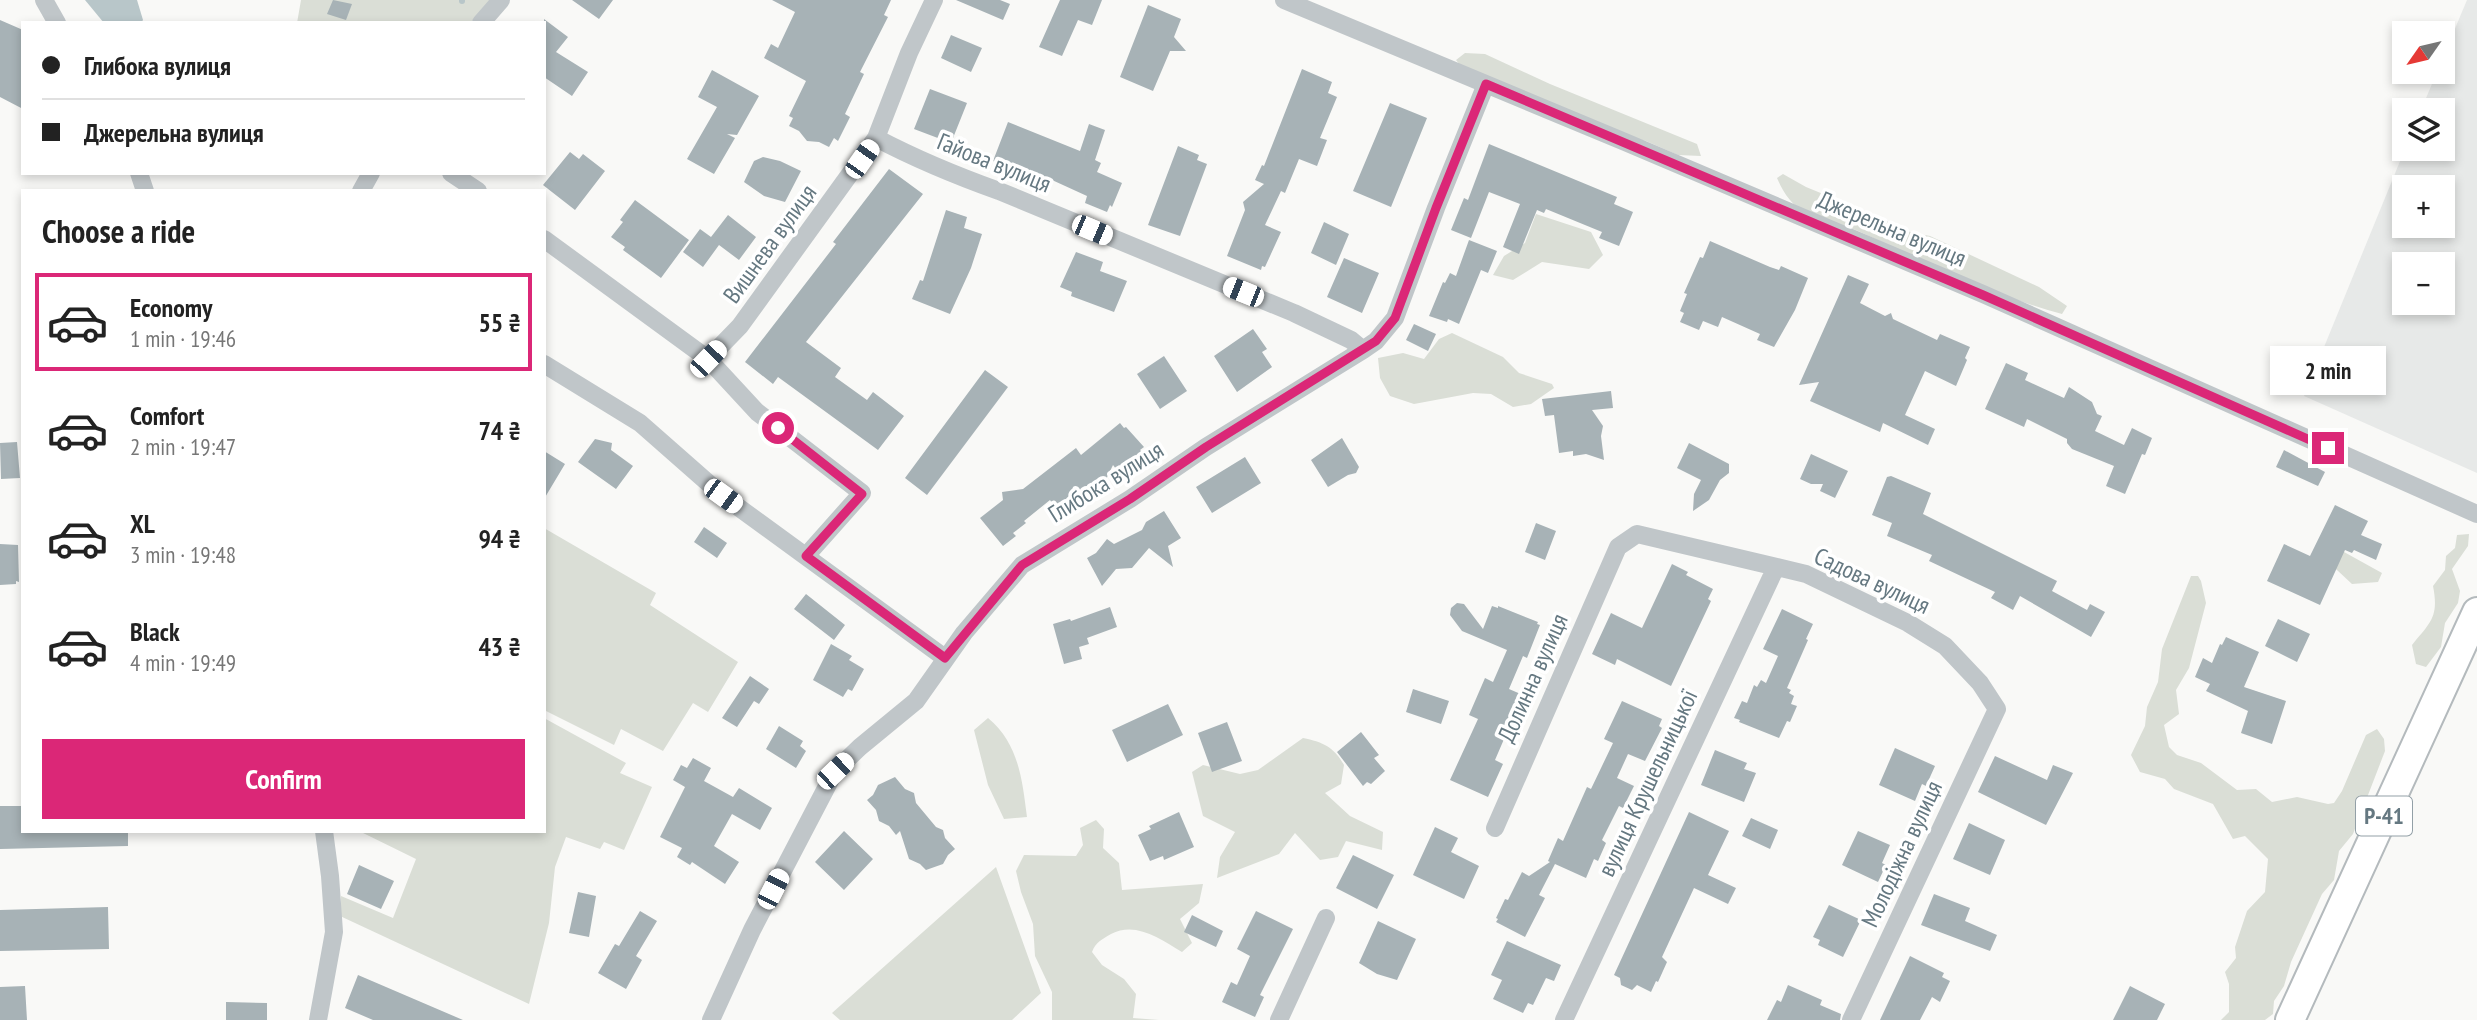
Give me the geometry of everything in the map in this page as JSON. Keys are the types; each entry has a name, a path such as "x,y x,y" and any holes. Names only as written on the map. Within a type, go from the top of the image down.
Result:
{"main road":[{"name":"Р-41","path":"2290,1020 2477,612"}],"street":[{"path":"44,0 56,21"},
{"path":"483,21 501,0"},
{"name":"Вишнева вулиця","path":"708,359 740,326 876,138 909,53 934,0"},
{"name":"Джерельна вулиця","path":"1284,0 1971,289 2477,514"},
{"name":"Глибока вулиця","path":"711,1020 752,930 835,771 916,701 945,658 1022,565 1376,341 1395,318 1486,84"},
{"name":"Гайова вулиця","path":"876,138 962,178 1294,313 1350,340 1363,350"},
{"path":"454,175 475,189"},
{"path":"546,240 708,359 757,412 862,494 806,556"},
{"path":"546,365 640,423 723,496 945,658"},
{"name":"Садова вулиця","path":"1618,547 1637,534 1806,574 1908,623 1945,646 1980,684 1997,709"},
{"name":"Долинна вулиця","path":"1494,828 1618,547"},
{"name":"вулиця Крушельницької","path":"1564,1020 1776,567"},
{"name":"Молодіжна вулиця","path":"1851,1020 1997,709"},
{"path":"318,1020 334,932 324,833"},
{"path":"1279,1020 1326,918"}],"shaded area":[{"path":"85,0 137,0 143,20 142,21 102,21"},
{"path":"301,0 492,0 472,21 297,21"},
{"path":"2467,0 2477,0 2477,473 2304,396 2392,181 2392,238 2455,238 2455,175 2394,175 2400,161 2455,161 2455,98 2426,98 2432,84 2455,84 2455,28"},
{"path":"1465,53 1485,54 1550,84 1697,144 1701,156 1678,155 1646,141 1593,128 1467,74 1456,60"},
{"path":"1783,174 1806,187 1906,231 1930,236 2039,287 2067,306 2062,314 2010,297 1958,277 1858,231 1814,217 1797,207 1786,194 1777,178"},
{"path":"1536,214 1591,232 1603,255 1589,269 1542,262 1513,280 1493,275 1504,256 1525,243"},
{"path":"1452,333 1503,357 1519,373 1552,384 1554,388 1531,404 1513,407 1491,394 1473,393 1414,404 1390,396 1380,378 1378,358 1403,353 1424,359 1439,339"},
{"path":"546,529 656,593 650,605 738,662 708,712 693,703 663,751 621,729 614,745 546,711"},
{"path":"2469,534 2468,546 2452,569 2460,591 2458,603 2445,623 2441,647 2426,667 2416,664 2412,645 2432,618 2435,605 2433,586 2445,570 2446,556 2455,548 2457,535"},
{"path":"2335,547 2382,573 2378,582 2352,584 2323,557"},
{"path":"2191,576 2198,576 2201,581 2206,603 2189,668 2176,690 2179,714 2164,725 2169,747 2177,755 2201,763 2237,790 2256,789 2272,802 2297,797 2328,804 2334,803 2342,791 2366,735 2377,729 2384,739 2385,751 2353,834 2339,851 2334,880 2322,894 2291,962 2284,986 2274,1001 2273,1014 2265,1020 2221,1020 2229,1012 2229,984 2225,972 2236,958 2235,947 2247,911 2265,892 2268,859 2245,836 2233,839 2213,804 2174,789 2165,779 2140,772 2131,755 2145,726 2147,707 2158,682 2162,649"},
{"path":"988,718 1013,751 1021,776 1027,817 1004,819 988,785 974,730"},
{"path":"546,719 626,763 620,773 652,787 624,850 604,842 600,849 566,837 555,867 549,923 529,1004 340,916 341,896 393,918 416,859 363,833 546,833"},
{"path":"1303,738 1327,746 1340,759 1344,765 1341,784 1325,793 1350,816 1383,832 1382,850 1346,841 1338,857 1320,860 1295,833 1279,854 1217,878 1220,857 1235,832 1203,816 1192,772 1203,765 1240,774 1258,770"},
{"path":"1096,820 1104,829 1103,848 1119,863 1122,890 1203,884 1199,903 1180,919 1192,943 1182,952 1148,933 1130,930 1104,938 1092,952 1102,965 1124,979 1136,994 1133,1018 1159,1020 1052,1020 1052,992 1035,956 1033,924 1016,871 1024,855 1076,856 1083,845 1080,828"},
{"path":"996,867 1041,993 1012,1020 840,1020 832,1013"}],"building":[{"path":"333,0 352,4 346,20 327,14"},
{"path":"572,0 613,0 599,19"},
{"path":"772,0 891,0 884,15 888,17 860,72 864,74 845,114 850,117 838,141 834,138 829,147 819,142 807,141 799,131 789,126 793,118 789,116 806,81 764,58 771,44 778,48 795,12"},
{"path":"956,0 1000,0 1010,4 1003,20"},
{"path":"1060,0 1102,0 1092,25 1078,20 1062,56 1039,47"},
{"path":"1148,5 1181,19 1174,37 1186,51 1170,51 1153,91 1120,77"},
{"path":"0,20 21,29 21,108 0,97"},
{"path":"544,21 568,37 556,52 588,72 572,96 546,78"},
{"path":"951,35 982,48 971,72 941,58"},
{"path":"1302,69 1332,82 1328,93 1337,97 1320,138 1327,140 1317,166 1299,159 1285,193 1281,191 1265,225 1281,232 1265,267 1262,266 1261,270 1227,256 1245,210 1243,202 1264,184 1255,180 1262,165 1264,166"},
{"path":"712,70 759,96 737,135 727,134 735,138 714,174 687,159 717,107 698,97"},
{"path":"930,89 967,103 951,143 914,129"},
{"path":"1390,103 1427,118 1391,207 1353,191"},
{"path":"1008,122 1080,151 1089,124 1105,130 1095,160 1101,163 1097,172 1122,183 1112,207 1110,205 1107,212 1085,203 1087,196 1052,180 1050,184 993,161"},
{"path":"1489,144 1617,197 1614,204 1633,212 1619,246 1599,238 1602,232 1546,209 1544,213 1537,210 1519,254 1503,247 1520,204 1489,192 1471,238 1451,230 1464,198 1468,200"},
{"path":"1178,146 1199,155 1197,160 1207,164 1180,236 1148,225"},
{"path":"570,152 579,159 583,154 605,171 575,210 543,185"},
{"path":"763,157 780,161 801,171 785,202 764,196 744,182 754,161"},
{"path":"889,169 923,194 806,342 841,368 835,377 867,400 873,392 904,416 878,450 778,377 773,384 745,362 836,244 833,242"},
{"path":"635,200 689,240 661,278 623,250 625,247 611,237"},
{"path":"946,210 967,217 964,228 982,234 971,268 950,314 912,299 920,280 923,281"},
{"path":"728,215 756,237 739,260 719,245 703,267 683,252 700,229 711,237"},
{"path":"1324,222 1349,234 1336,265 1311,253"},
{"path":"1469,240 1497,251 1488,273 1481,270 1459,324 1429,316 1443,282 1445,283 1450,273 1456,276"},
{"path":"1710,241 1770,267 1779,270 1781,266 1808,278 1795,310 1774,347 1757,340 1760,334 1722,317 1718,327 1703,321 1699,330 1680,322 1684,313 1680,311 1687,294 1684,293"},
{"path":"1076,252 1103,262 1100,271 1127,281 1114,312 1071,296 1072,292 1060,287"},
{"path":"1344,258 1379,273 1362,313 1327,297"},
{"path":"1848,275 1869,284 1860,303 1885,316 1891,313 1893,319 1937,340 1940,334 1970,347 1956,386 1925,371 1905,415 1935,429 1928,445 1883,423 1880,432 1810,401 1819,382 1799,385"},
{"path":"1414,324 1436,334 1428,351 1406,340"},
{"path":"1253,329 1267,349 1262,352 1272,367 1237,392 1214,356"},
{"path":"1164,356 1187,391 1160,409 1137,374"},
{"path":"2006,363 2028,373 2025,380 2064,398 2069,387 2092,402 2097,414 2102,416 2095,431 2124,445 2132,428 2152,438 2125,494 2106,486 2114,466 2072,449 2067,439 2027,419 2024,427 1985,409"},
{"path":"985,370 1008,387 927,495 905,478"},
{"path":"1611,391 1613,408 1592,410 1603,426 1601,436 1604,460 1586,454 1573,456 1573,451 1559,453 1554,415 1545,416 1542,399"},
{"path":"1120,423 1144,447 1140,450 1144,454 1120,474 1113,465 1100,492 1089,496 1087,493 1060,514 1050,500 1024,521 1026,523 1013,533 1016,536 1003,546 980,518 1003,500 1002,492 1023,489 1076,448 1081,455"},
{"path":"1342,438 1359,467 1356,473 1328,487 1311,460"},
{"path":"595,439 612,443 611,450 633,466 616,489 578,462"},
{"path":"17,442 20,478 1,479 0,443"},
{"path":"1689,443 1729,464 1729,473 1720,480 1709,500 1693,511 1694,494 1701,480 1677,468"},
{"path":"2284,450 2325,472 2318,486 2276,467"},
{"path":"546,452 565,464 546,496"},
{"path":"1811,454 1848,471 1835,498 1820,491 1823,484 1811,484 1800,479"},
{"path":"1245,457 1261,483 1212,513 1196,487"},
{"path":"1891,476 1931,493 1923,514 2057,581 2052,591 2087,610 2090,604 2105,612 2091,637 2020,596 2013,610 1991,598 1995,592 1929,561 1932,555 1887,536 1892,523 1872,515 1887,477"},
{"path":"2335,505 2368,521 2361,535 2382,544 2376,560 2354,550 2352,553 2345,550 2320,605 2267,581 2284,544 2310,556"},
{"path":"1164,511 1181,538 1168,546 1173,567 1149,548 1132,568 1116,569 1102,586 1087,558 1096,553 1107,539 1114,544 1142,530 1146,522"},
{"path":"1536,523 1556,531 1545,560 1525,552"},
{"path":"704,527 727,543 717,558 694,542"},
{"path":"0,544 18,545 19,582 16,581 16,584 0,585"},
{"path":"1672,564 1688,572 1686,575 1713,589 1708,599 1711,601 1671,686 1617,659 1615,665 1592,654 1611,613 1642,628"},
{"path":"806,594 845,625 834,640 794,609"},
{"path":"1457,603 1464,604 1483,629 1492,606 1498,606 1540,625 1527,658 1523,656 1509,689 1523,695 1495,760 1503,764 1488,797 1450,780 1478,719 1469,715 1485,678 1493,682 1507,650 1462,631 1450,615 1451,608"},
{"path":"1110,607 1117,627 1087,638 1089,644 1079,647 1082,659 1064,664 1053,624 1070,619 1071,621"},
{"path":"1782,609 1813,624 1787,688 1794,696 1791,704 1797,706 1779,738 1734,718 1742,701 1747,703 1754,685 1757,687 1761,680 1766,683 1778,656 1763,649"},
{"path":"2278,619 2310,634 2297,662 2265,646"},
{"path":"2226,637 2259,652 2244,687 2286,701 2272,744 2241,733 2248,711 2206,691 2210,684 2195,677 2203,658 2212,663"},
{"path":"831,644 852,656 849,660 864,669 852,691 848,689 843,697 813,680"},
{"path":"750,676 769,689 759,704 754,701 737,727 722,718"},
{"path":"1413,689 1449,701 1441,724 1406,712"},
{"path":"1622,701 1662,719 1659,726 1662,728 1645,761 1628,754 1617,778 1634,786 1623,808 1619,806 1602,840 1606,843 1598,861 1594,859 1586,878 1555,864 1539,895 1545,898 1525,937 1496,922 1496,918 1522,872 1529,876 1550,862 1548,861 1558,838 1563,841 1587,787 1591,789 1613,743 1604,739"},
{"path":"1168,704 1183,735 1127,762 1112,730"},
{"path":"1227,722 1242,761 1212,772 1198,733"},
{"path":"779,726 803,741 800,746 806,751 796,768 766,749"},
{"path":"1361,732 1379,755 1374,758 1385,771 1371,784 1367,782 1363,786 1337,752"},
{"path":"1895,748 1935,766 1926,786 1922,784 1915,801 1879,785"},
{"path":"1715,750 1747,763 1744,769 1756,773 1744,802 1701,785"},
{"path":"1995,756 2047,780 2053,765 2073,773 2046,825 1978,792"},
{"path":"693,758 711,768 704,781 733,797 739,788 772,808 760,830 732,814 714,846 739,862 725,884 692,862 690,865 677,857 682,848 660,837 685,787 673,780 681,765 687,768"},
{"path":"895,777 905,789 914,793 916,803 936,827 943,830 945,838 955,849 943,864 926,870 909,859 900,831 896,835 889,826 879,821 876,810 867,800 878,785"},
{"path":"0,806 21,806 21,833 128,833 128,846 0,849"},
{"path":"1179,812 1194,847 1164,860 1163,856 1150,861 1138,835 1151,829 1149,826"},
{"path":"1689,812 1729,831 1708,875 1736,888 1728,904 1694,888 1662,957 1667,962 1658,982 1656,981 1651,992 1637,985 1632,990 1621,985 1620,978 1614,975"},
{"path":"1751,818 1778,830 1770,849 1742,836"},
{"path":"1969,823 2005,840 1990,875 1953,859"},
{"path":"1435,827 1458,838 1451,852 1479,866 1464,899 1413,875"},
{"path":"844,831 873,859 844,890 815,862"},
{"path":"1858,831 1890,845 1882,863 1886,865 1878,882 1842,865"},
{"path":"1353,855 1394,875 1377,909 1336,888"},
{"path":"359,865 394,881 381,909 347,894"},
{"path":"578,892 596,896 589,937 569,933"},
{"path":"1934,894 1970,908 1965,921 1997,935 1990,951 1921,925"},
{"path":"1829,905 1861,920 1843,957 1818,945 1820,940 1813,937"},
{"path":"108,907 109,949 0,951 0,910"},
{"path":"640,911 657,921 636,956 642,960 626,989 598,973 615,944 619,946"},
{"path":"1256,911 1293,929 1260,995 1264,997 1255,1017 1222,1002 1231,982 1237,985 1250,956 1237,949"},
{"path":"1192,915 1223,931 1216,947 1184,932"},
{"path":"1378,921 1416,939 1397,980 1377,974 1359,963"},
{"path":"1507,941 1561,965 1554,981 1546,978 1533,1005 1528,1003 1523,1013 1493,999 1502,980 1491,975"},
{"path":"1910,956 1944,973 1942,977 1950,981 1940,1002 1932,997 1920,1020 1880,1020"},
{"path":"358,975 463,1020 373,1020 345,1008"},
{"path":"1788,985 1822,1000 1820,1005 1841,1014 1840,1020 1767,1020 1777,1000 1781,1002"},
{"path":"25,986 27,1020 0,1020 0,987"},
{"path":"2130,986 2165,1004 2157,1020 2113,1020"},
{"path":"226,1002 267,1003 267,1020 226,1020"}],"route":[{"path":"778,428 862,494 806,556 945,658 1022,565 1376,341 1395,318 1486,84 1983,295 2328,448"}]}
